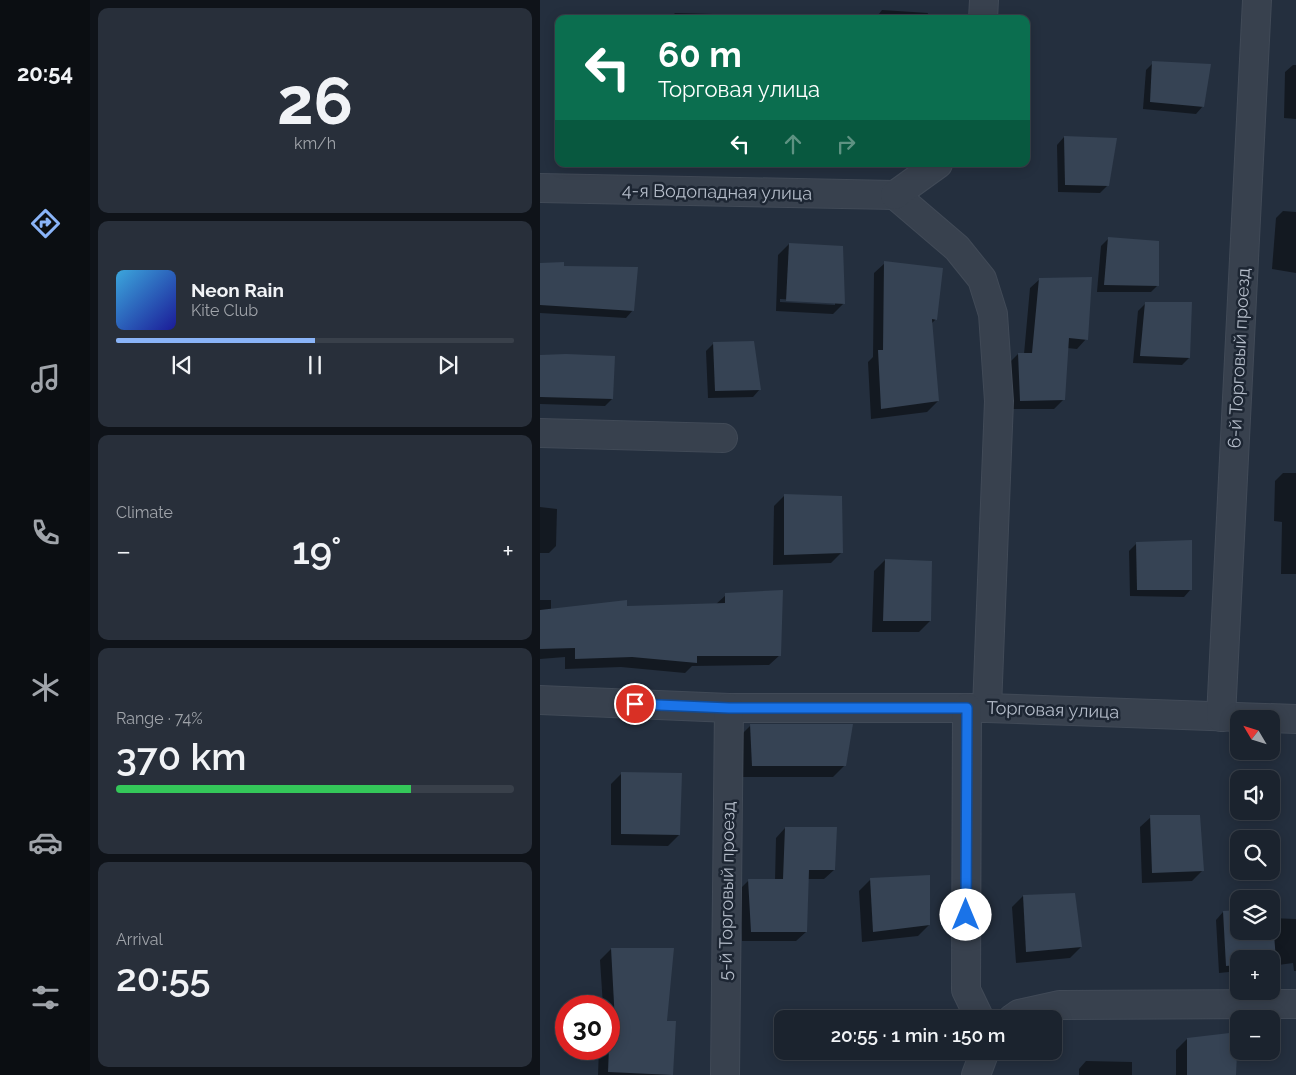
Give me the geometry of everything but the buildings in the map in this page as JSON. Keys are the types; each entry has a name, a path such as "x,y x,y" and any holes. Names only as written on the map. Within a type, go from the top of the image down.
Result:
{"street":[{"path":"983,15 984,0"},
{"name":"6-й Торговый проезд","path":"1220,717 1257,0"},
{"path":"934,167 895,195 957,248 982,279 993,314 1000,401 977,708 966,990 976,1010"},
{"name":"4-я Водопадная улица","path":"540,188 895,195"},
{"path":"540,433 723,438"},
{"name":"Торговая улица","path":"540,700 729,708 977,708 1296,719"},
{"name":"5-й Торговый проезд","path":"725,1075 729,708"},
{"path":"1037,1010 1060,1005 1296,1004"},
{"path":"976,1075 982,1060"}],"route":[{"path":"635,704 729,708 967,708 966,915"}]}
